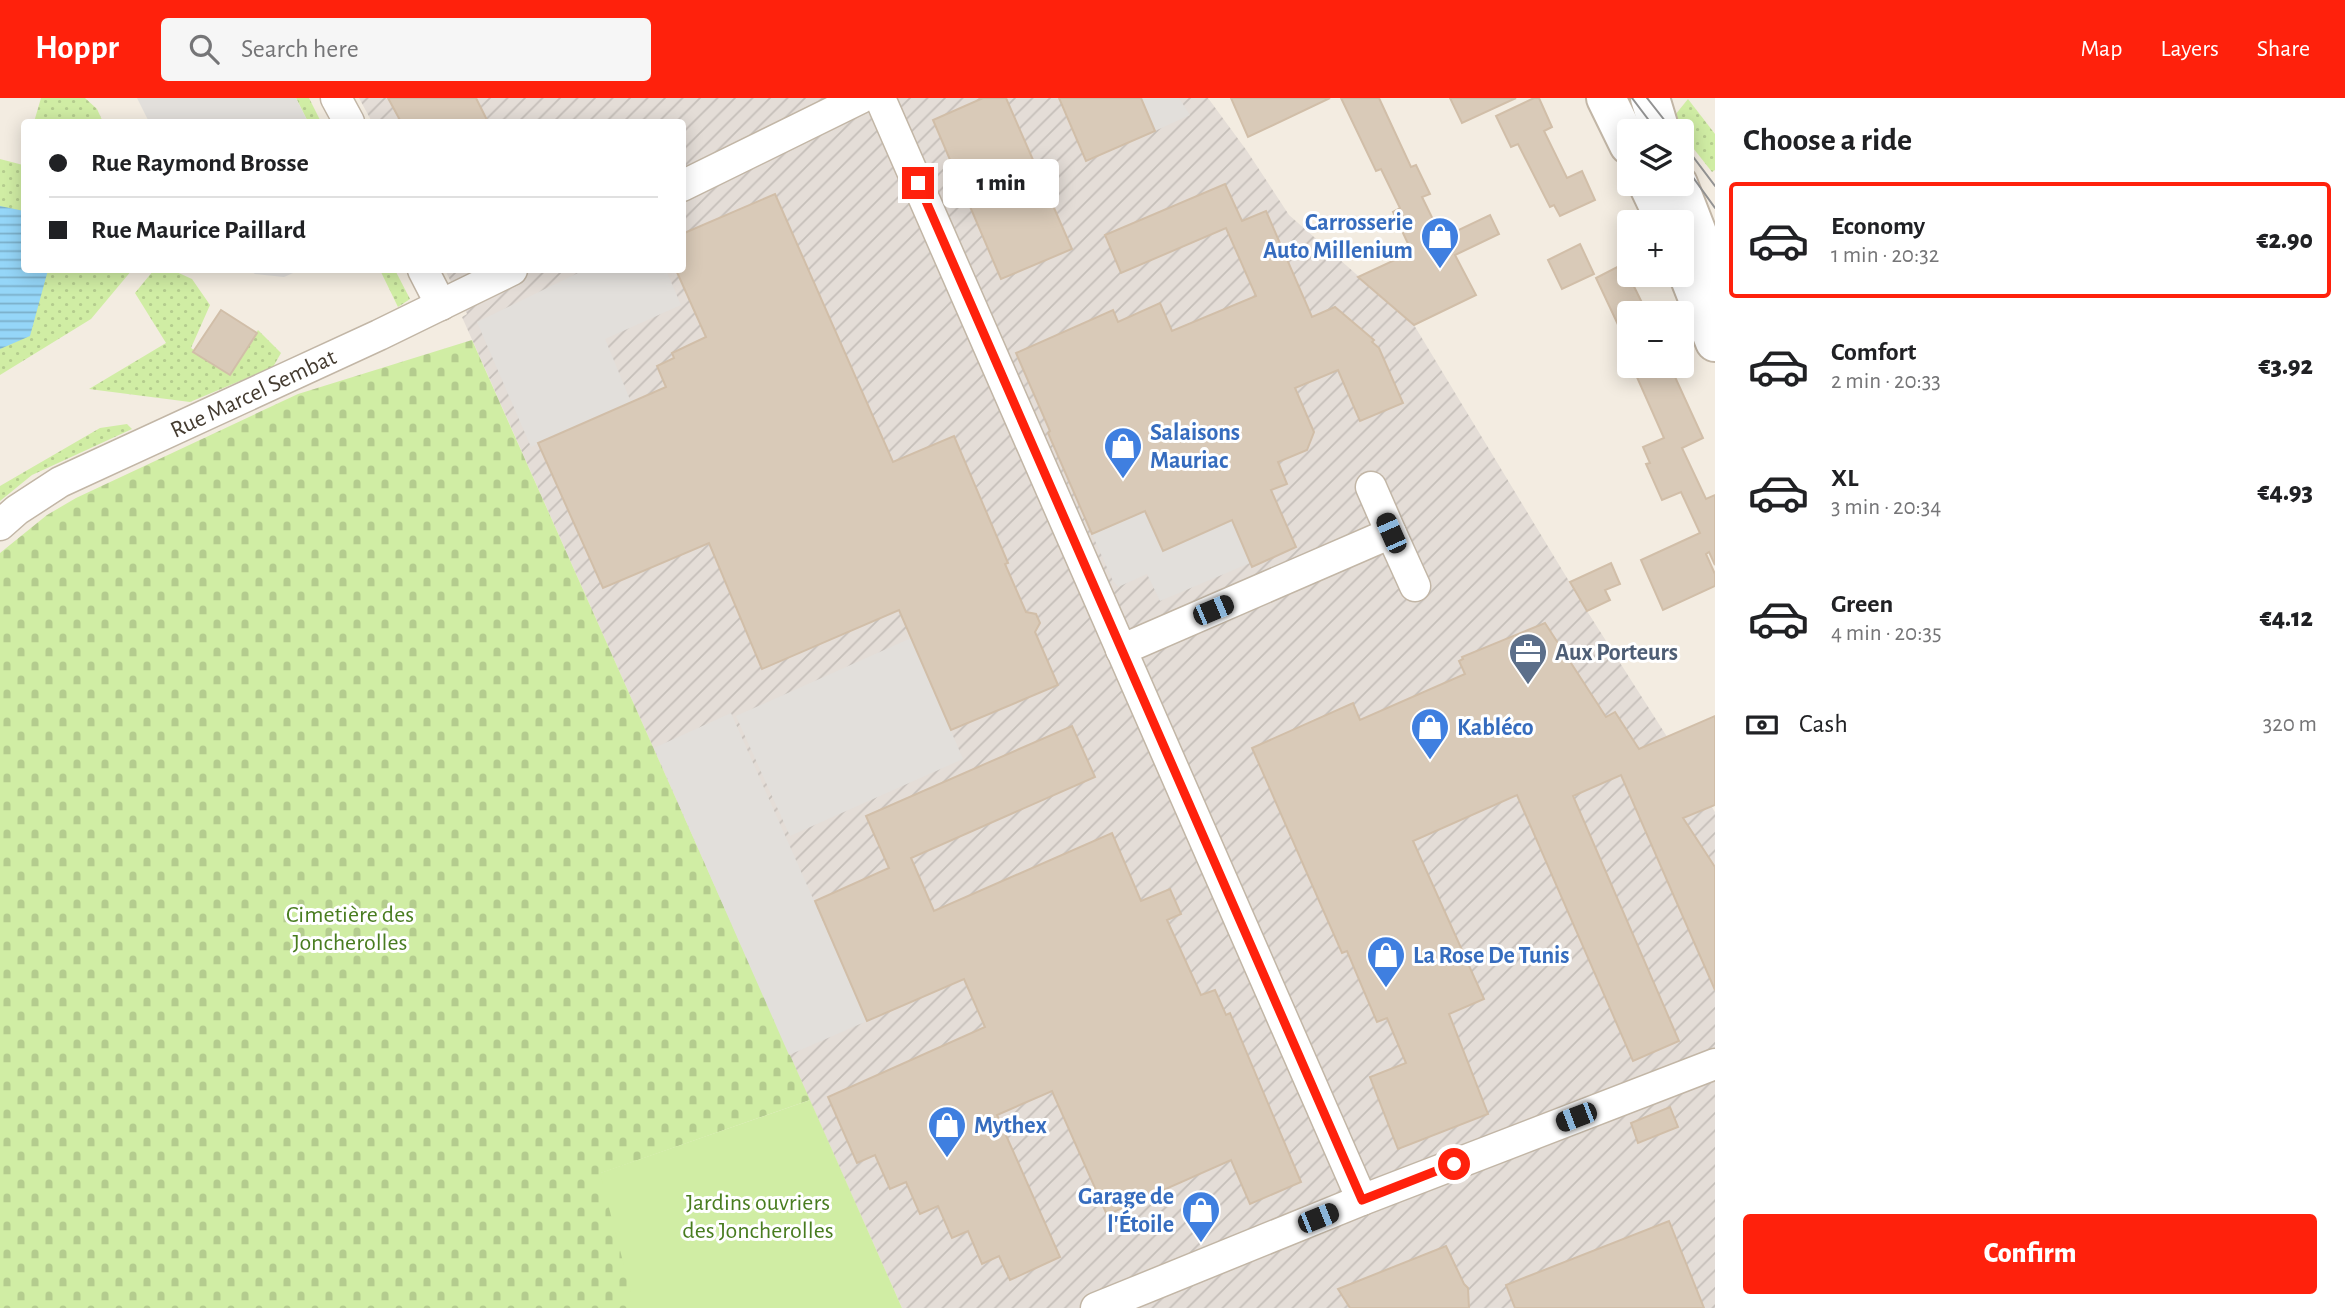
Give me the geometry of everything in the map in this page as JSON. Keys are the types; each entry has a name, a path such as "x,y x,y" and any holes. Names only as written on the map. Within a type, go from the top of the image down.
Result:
{"street":[{"path":"337,98 348,119"},
{"path":"686,184 861,98"},
{"path":"880,98 1362,1200"},
{"path":"1629,119 1658,109"},
{"path":"1683,196 1715,279"},
{"path":"425,273 441,305"},
{"name":"Rue Marcel Sembat","path":"0,524 60,482 506,273"},
{"path":"1693,287 1715,342"},
{"path":"1371,487 1415,586"},
{"path":"1121,650 1391,533"},
{"path":"1096,1308 1362,1200 1715,1064"}],"shaded area":[{"path":"137,98 296,98 306,119 148,119"},
{"path":"359,98 1208,98 1289,215 1414,325 1587,611 1715,812 1715,1308 902,1308 462,317 467,314 446,273 686,273 686,119 370,119"},
{"path":"1141,98 1179,98 1190,115 1155,131"},
{"path":"254,273 293,273 284,277"},
{"path":"578,273 667,273 681,305 605,339 631,402 531,447 477,322"},
{"path":"1216,481 1250,563 1160,601 1147,574 1118,587 1092,534 1145,511 1163,550"},
{"path":"911,638 963,759 790,836 736,716"},
{"path":"731,713 867,1021 789,1055 654,748"}],"green space":[{"path":"41,98 85,98 97,109 102,119 35,119"},
{"path":"296,98 309,98 320,119 306,119"},
{"path":"1688,99 1715,134 1715,170 1712,172 1694,149 1694,119 1672,119"},
{"path":"0,159 21,164 21,273 129,273 91,319 0,375"},
{"path":"151,273 179,273 192,279 210,305 191,348 230,375 258,330 281,353 273,367 190,402 89,389 166,343 135,293"},
{"path":"381,273 397,273 410,299 398,307"},
{"name":"Cimetière des Joncherolles","path":"472,340 810,1100 601,1173 637,1308 0,1308 0,553 47,515 76,498 298,394"},
{"path":"127,424 132,429 32,475 0,501 0,486 100,428"},
{"name":"Jardins ouvriers des Joncherolles","path":"810,1100 902,1308 635,1308 600,1173"}],"water":[{"path":"0,206 21,210 21,273 47,273 30,336 0,349"}],"building":[{"path":"388,98 476,98 486,119 399,119"},
{"path":"983,98 1006,98 1072,249 1001,279 933,120"},
{"path":"1059,98 1141,98 1155,131 1086,161"},
{"path":"1231,98 1330,98 1248,137"},
{"path":"1341,98 1379,98 1411,167 1416,165 1430,194 1422,197 1442,238 1490,215 1499,234 1455,255 1476,295 1414,325 1358,277 1412,252 1393,212 1400,208 1381,169 1376,171"},
{"path":"1450,98 1516,98 1462,123"},
{"path":"1539,98 1552,127 1544,131 1567,178 1582,171 1595,200 1560,216 1554,205 1550,207 1518,144 1511,147 1496,116"},
{"path":"1225,184 1242,221 1266,211 1312,317 1335,307 1374,340 1372,342 1379,348 1403,403 1360,421 1338,370 1295,388 1314,432 1307,450 1278,462 1287,484 1271,490 1296,547 1252,567 1232,520 1163,551 1145,511 1092,534 1016,353 1113,310 1118,322 1160,303 1172,331 1256,296 1226,228 1121,273 1105,235"},
{"path":"775,194 893,462 954,436 1026,612 1036,614 1040,623 1035,632 1058,685 951,730 899,610 762,669 709,543 603,588 538,443 666,387 657,366 674,358 672,353 706,337 677,273 686,273 686,232"},
{"path":"1580,244 1594,274 1562,289 1548,260"},
{"path":"1617,267 1617,287 1634,287 1641,301 1617,301 1617,323 1596,278"},
{"path":"221,310 257,333 230,375 193,352"},
{"path":"1637,378 1676,378 1703,438 1682,448 1706,499 1715,495 1715,565 1709,552 1706,554 1715,574 1715,586 1663,610 1641,560 1700,533 1681,492 1662,500 1646,464 1650,463 1643,447 1664,438"},
{"path":"1611,563 1620,584 1605,590 1610,600 1587,611 1570,582"},
{"path":"1545,623 1606,717 1615,712 1639,749 1715,716 1715,805 1683,818 1715,867 1715,990 1621,775 1573,796 1679,1041 1633,1061 1517,795 1413,841 1484,999 1449,1014 1488,1114 1398,1149 1370,1077 1406,1063 1387,1018 1377,1022 1347,951 1342,953 1252,748 1353,703 1360,720 1465,674 1459,661 1462,657"},
{"path":"1072,726 1095,777 911,858 934,911 1112,833 1141,901 1170,889 1181,914 1167,920 1201,995 1215,990 1226,1015 1230,1013 1301,1182 1250,1204 1231,1160 1107,1215 1052,1091 997,1115 1060,1257 1010,1280 999,1256 982,1264 968,1231 952,1238 938,1206 920,1214 906,1182 890,1189 875,1155 857,1163 828,1097 985,1027 964,979 867,1021 815,901 889,868 866,816"},
{"path":"1670,1107 1678,1127 1638,1143 1631,1123"},
{"path":"1669,1221 1704,1308 1515,1308 1506,1285"},
{"path":"1446,1246 1468,1288 1469,1308 1350,1308 1338,1289"}],"tram line":[{"path":"1632,98 1648,119"},
{"path":"1647,98 1664,119"},
{"path":"1694,158 1715,186"},
{"path":"1694,179 1715,208"}],"place":[{"name":"Carrosserie Auto Millenium","path":"1440,270"},
{"name":"Salaisons Mauriac","path":"1123,480"},
{"name":"Aux Porteurs","path":"1528,686"},
{"name":"Kabléco","path":"1430,761"},
{"name":"La Rose De Tunis","path":"1386,989"},
{"name":"Mythex","path":"947,1159"},
{"name":"Garage de l'Étoile","path":"1201,1244"}],"route":[{"path":"918,183 1362,1200 1454,1164"}]}
